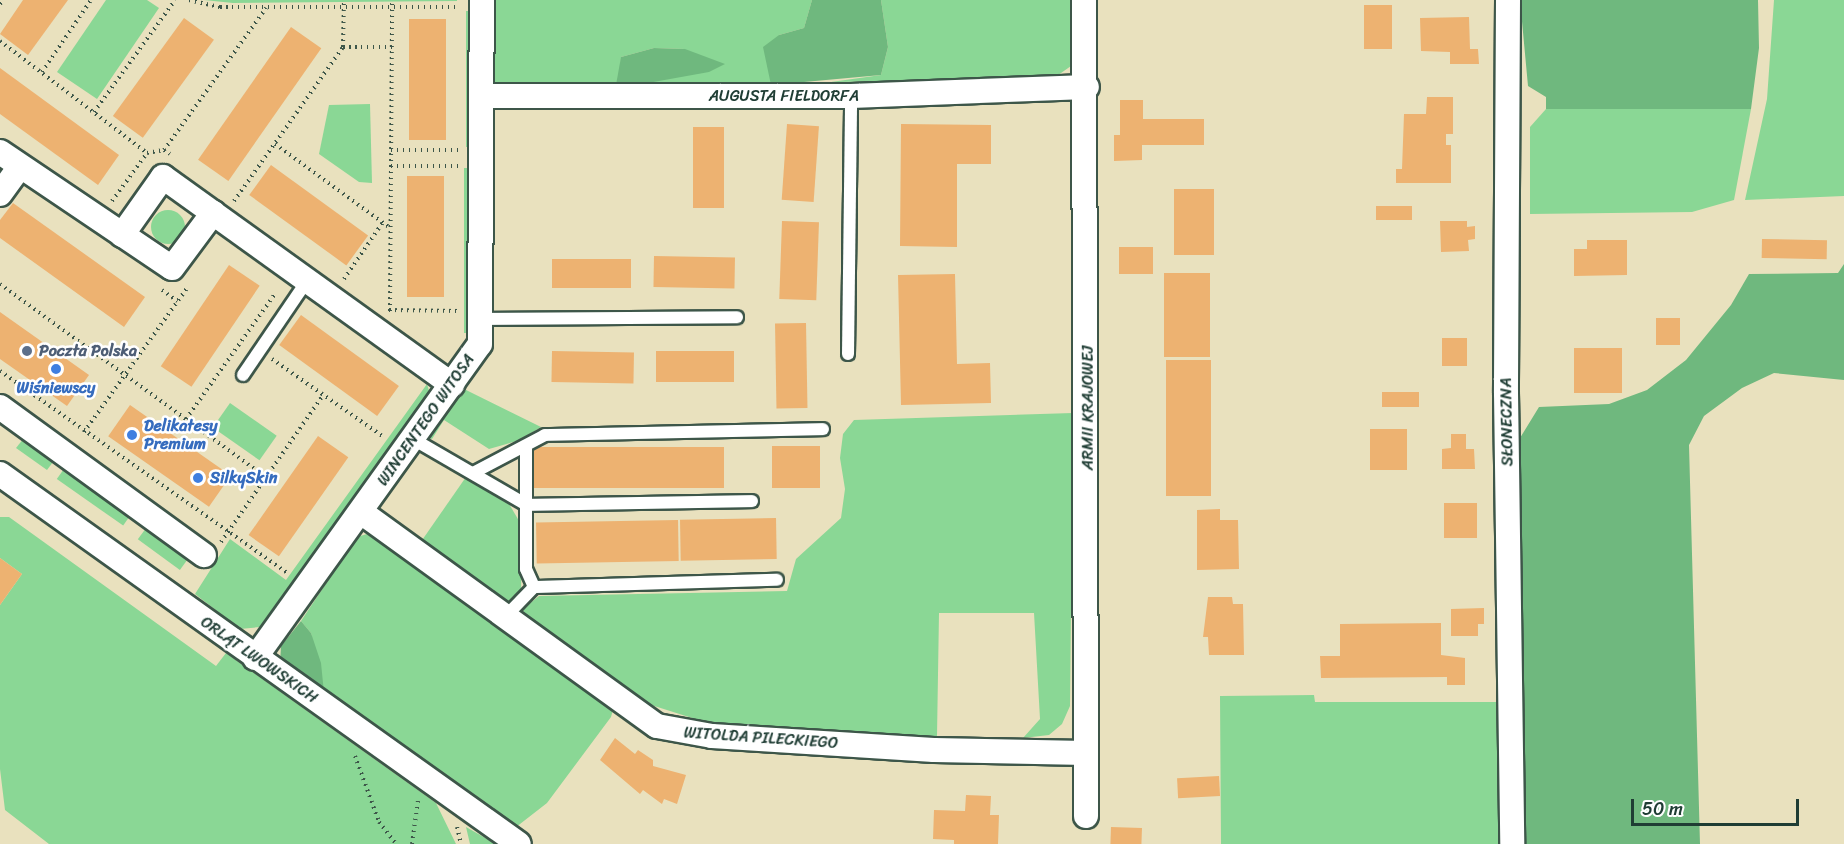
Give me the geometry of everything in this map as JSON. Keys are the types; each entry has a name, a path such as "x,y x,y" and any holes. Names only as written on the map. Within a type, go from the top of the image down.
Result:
{"street":[{"name":"WINCENTEGO WITOSA","path":"255,658 480,344 482,0"},
{"name":"ARMII KRAJOWEJ","path":"1084,0 1087,87 1086,816"},
{"name":"SŁONECZNA","path":"1508,0 1506,393 1512,844"},
{"name":"AUGUSTA FIELDORFA","path":"482,96 851,96 1087,87"},
{"path":"0,152 172,268 213,213"},
{"path":"0,194 20,166"},
{"path":"123,235 163,177 213,213 303,287 389,340 452,385"},
{"path":"0,407 204,555"},
{"name":"ORLĄT LWOWSKICH","path":"0,474 346,723 519,844"},
{"name":"WITOLDA PILECKIEGO","path":"361,512 638,716 682,733 934,750 1086,753"}],"lane":[{"path":"848,354 851,96"},
{"path":"243,375 303,287"},
{"path":"480,319 737,317"},
{"path":"473,473 545,435 823,429"},
{"path":"413,439 527,505 752,501"},
{"path":"525,446 526,569 534,588"},
{"path":"504,618 534,588 777,580"}],"path":[{"path":"0,4 3,0"},
{"path":"42,72 91,0"},
{"path":"94,112 175,0"},
{"path":"234,201 343,47 344,0"},
{"path":"389,340 392,0"},
{"path":"164,150 267,7"},
{"path":"343,47 392,47"},
{"path":"275,144 390,228"},
{"path":"391,150 481,158"},
{"path":"99,219 147,153"},
{"path":"391,166 481,158"},
{"path":"344,279 383,222"},
{"path":"186,419 283,282 303,287"},
{"path":"85,431 190,283"},
{"path":"0,284 266,477"},
{"path":"267,356 384,437"},
{"path":"228,533 323,395"},
{"path":"346,723 363,783 379,822 396,844"},
{"path":"412,844 422,776"}],"green space":[{"path":"106,0 147,0 159,8 97,99 57,72"},
{"path":"204,0 457,0 457,1 233,3"},
{"path":"495,0 812,0 804,28 779,35 771,85 502,92 495,82","holes":["654,48 685,49 647,81 620,88 621,57"]},
{"path":"812,0 881,0 888,47 881,75 771,85 763,47 779,35 804,28"},
{"path":"881,0 1071,0 1071,66 1051,80 831,82 881,75 888,47"},
{"path":"1520,0 1758,0 1759,48 1751,109 1546,109 1546,97 1528,86"},
{"path":"1774,0 1844,0 1844,196 1745,200 1767,99"},
{"path":"466,11 471,11 471,147 466,147"},
{"path":"654,48 685,49 725,64 709,72 620,88 616,85 621,57"},
{"path":"370,104 372,183 359,182 319,154 329,105"},
{"path":"1546,109 1751,109 1734,200 1692,212 1530,214 1530,127"},
{"path":"464,168 470,168 470,333 464,333"},
{"path":"168,210 180,215 185,227 180,239 168,244 156,239 151,227 156,215"},
{"path":"1844,264 1844,380 1774,373 1742,388 1704,416 1689,445 1700,844 1520,844 1515,446 1539,407 1609,404 1647,390 1686,360 1731,305 1749,274 1838,273"},
{"path":"427,384 430,394 267,622 260,627 240,629 195,594 230,539 286,580"},
{"path":"462,388 541,427 520,440 489,449 444,420 432,439 427,437"},
{"path":"230,403 277,436 259,460 213,428"},
{"path":"1073,413 1070,706 1062,724 1049,735 1023,738 1040,719 1034,613 939,613 937,736 923,738 711,724 648,704 524,619 523,609 539,596 787,591 796,559 841,518 845,489 840,458 843,434 854,420"},
{"path":"24,438 56,458 47,470 16,448"},
{"path":"66,466 132,512 123,526 57,479"},
{"path":"466,477 505,497 522,526 521,593 510,604 493,601 418,546"},
{"path":"0,517 9,517 216,666 226,653 436,803 456,844 49,844 5,810 0,769 0,605 22,574 0,558"},
{"path":"149,524 191,555 180,570 138,539"},
{"path":"367,534 614,706 611,717 547,803 511,831 324,693 311,633 301,621 357,537"},
{"path":"301,621 311,633 321,663 324,693 280,665 281,646"},
{"path":"1314,695 1315,702 1499,702 1502,844 1221,844 1220,696"},
{"path":"466,827 496,844 470,844"}],"building":[{"path":"23,0 68,0 28,55 0,34"},
{"path":"1364,5 1392,5 1392,49 1364,49"},
{"path":"1469,17 1470,49 1478,49 1479,64 1450,64 1450,52 1421,51 1420,18"},
{"path":"184,18 214,40 143,138 113,116"},
{"path":"409,19 446,19 446,140 409,140"},
{"path":"291,27 321,48 228,181 198,160"},
{"path":"0,68 119,155 98,185 0,114"},
{"path":"1427,97 1453,97 1453,134 1446,134 1446,145 1451,145 1451,183 1396,183 1396,169 1402,169 1404,114 1426,114"},
{"path":"1120,100 1143,100 1143,119 1204,119 1204,145 1142,145 1142,160 1114,161 1114,135 1120,135"},
{"path":"787,124 819,126 814,202 782,200"},
{"path":"901,124 991,125 991,164 957,164 957,247 900,246"},
{"path":"693,127 724,127 724,208 693,208"},
{"path":"271,165 368,236 346,265 249,195"},
{"path":"407,176 444,176 444,297 407,297"},
{"path":"1174,189 1214,189 1214,255 1174,255"},
{"path":"13,203 145,297 124,327 0,238 0,220"},
{"path":"1376,206 1412,206 1412,220 1376,220"},
{"path":"782,221 819,222 816,300 779,299"},
{"path":"1440,221 1467,221 1467,227 1475,226 1475,239 1468,240 1469,251 1441,252"},
{"path":"1762,239 1827,240 1827,259 1762,258"},
{"path":"1587,240 1627,240 1627,275 1574,276 1574,249 1587,249"},
{"path":"1119,247 1153,247 1153,274 1119,274"},
{"path":"654,256 735,257 734,288 653,287"},
{"path":"552,259 631,259 631,288 552,288"},
{"path":"229,265 260,286 191,387 161,366"},
{"path":"1164,273 1210,273 1210,357 1164,357"},
{"path":"955,274 957,364 990,363 991,403 901,405 898,275"},
{"path":"0,312 89,375 67,406 0,359"},
{"path":"301,315 399,386 377,416 279,345"},
{"path":"1656,318 1680,318 1680,345 1656,345"},
{"path":"806,323 807,408 776,409 775,324"},
{"path":"1442,338 1467,338 1467,366 1442,366"},
{"path":"1574,348 1622,348 1622,393 1574,393"},
{"path":"552,351 634,352 633,383 551,382"},
{"path":"656,351 734,351 734,382 656,382"},
{"path":"1166,360 1211,360 1211,496 1166,496"},
{"path":"1382,392 1419,392 1419,407 1382,407"},
{"path":"130,405 231,476 209,507 108,436"},
{"path":"1370,429 1407,429 1407,470 1370,470"},
{"path":"1451,434 1466,434 1466,449 1474,449 1475,469 1442,469 1442,449 1451,448"},
{"path":"318,436 348,457 279,556 249,535"},
{"path":"772,446 820,446 820,488 772,488"},
{"path":"534,447 724,447 724,488 534,488"},
{"path":"1444,503 1477,503 1477,538 1444,538"},
{"path":"1220,509 1220,520 1238,520 1239,569 1197,570 1197,510"},
{"path":"776,518 777,559 681,561 680,520"},
{"path":"678,520 679,561 537,563 536,522"},
{"path":"0,558 22,574 0,605"},
{"path":"1208,597 1232,597 1233,604 1243,604 1244,655 1209,655 1208,637 1203,637"},
{"path":"1484,608 1484,624 1478,624 1478,636 1451,636 1451,609"},
{"path":"1441,623 1441,655 1465,658 1465,685 1447,685 1447,677 1321,678 1320,656 1340,656 1340,624"},
{"path":"615,738 635,754 638,750 653,760 653,766 686,775 677,804 664,799 662,804 643,790 640,794 600,760"},
{"path":"1219,776 1220,796 1178,798 1177,778"},
{"path":"966,795 991,796 990,815 999,815 998,844 954,844 954,840 933,839 934,810 965,811"},
{"path":"1111,827 1142,828 1141,844 1110,844"}],"place":[{"name":"Poczta Polska","path":"27,351"},
{"name":"Wiśniewscy","path":"56,369"},
{"name":"Delikatesy Premium","path":"132,435"},
{"name":"SilkySkin","path":"198,478"}]}
